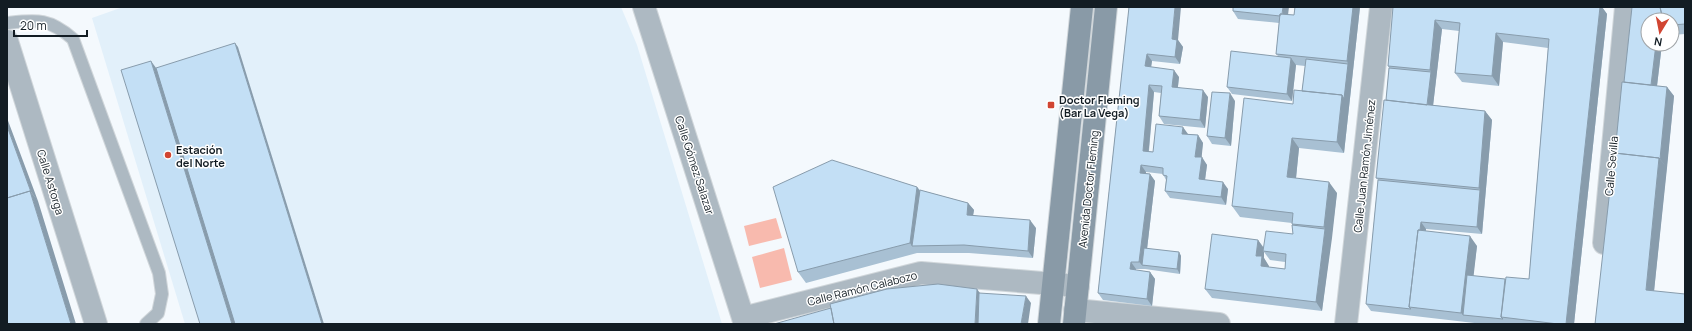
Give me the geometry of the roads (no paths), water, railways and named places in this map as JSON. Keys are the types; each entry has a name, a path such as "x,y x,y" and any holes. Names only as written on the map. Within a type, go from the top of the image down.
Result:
{"main road":[{"path":"1049,324 1052,283 1082,7"},
{"name":"Avenida Doctor Fleming","path":"1075,317 1106,7"}],"street":[{"name":"Calle Gómez Salazar","path":"644,7 744,321"},
{"name":"Calle Juan Ramón Jiménez","path":"1346,324 1381,7"},
{"name":"Calle Sevilla","path":"1603,261 1626,7"},
{"name":"Calle Astorga","path":"7,40 96,324"},
{"name":"Calle Ramón Calabozo","path":"744,321 921,273 1078,286"},
{"path":"1075,317 1219,324"}],"lane":[{"path":"7,23 46,22 59,28 73,39 159,273 162,294 158,313 146,324"}],"place":[{"name":"Doctor Fleming (Bar La Vega)","path":"1051,105"},
{"name":"Estación del Norte","path":"168,155"}]}
